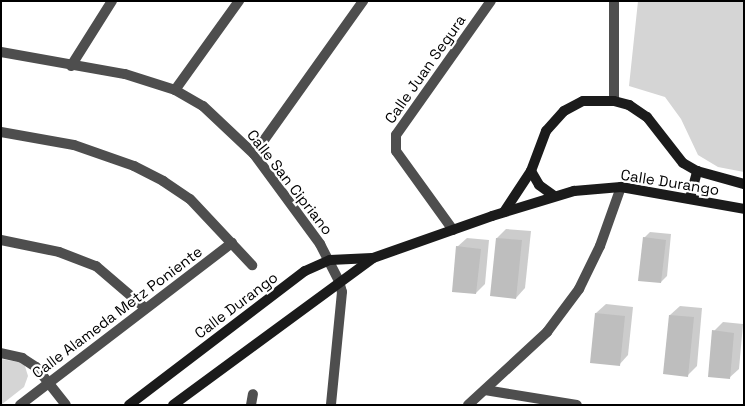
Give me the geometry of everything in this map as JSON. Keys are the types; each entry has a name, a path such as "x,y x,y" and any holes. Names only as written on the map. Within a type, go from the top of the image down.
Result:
{"main road":[{"name":"Calle Durango","path":"504,212 531,170 546,132 564,112 583,101 614,101 648,117 683,163 697,171 744,184"},
{"path":"531,170 539,186 554,196"},
{"path":"690,198 697,171"},
{"name":"Calle Durango","path":"173,405 339,281 373,258 504,212 554,196 620,187 690,198 744,210"},
{"name":"Calle Durango","path":"129,405 305,271 330,260 373,258"}],"street":[{"path":"71,66 112,1"},
{"path":"175,90 239,1"},
{"path":"254,154 363,1"},
{"name":"Calle Juan Segura","path":"453,230 396,151 396,135 491,1"},
{"path":"614,1 614,101"},
{"name":"Calle San Cipriano","path":"1,52 71,66 125,74 175,90 203,106 254,154 330,260 339,281 342,292 331,405"},
{"path":"1,132 74,145 134,166 190,200 252,265"},
{"path":"468,405 547,332 579,288 600,246 620,187"},
{"path":"1,240 59,252 96,266 145,308"},
{"name":"Calle Alameda Metz Poniente","path":"20,405 232,243"},
{"path":"1,353 22,358 36,367 66,405"},
{"path":"485,390 577,405"}],"shaded area":[{"path":"638,1 744,1 744,172 718,167 698,155 681,119 665,97 629,86"},
{"path":"1,359 24,363 28,376 24,387 1,405"}],"building":[{"path":"643,237 666,240 661,283 638,281"},
{"path":"496,238 522,240 516,299 490,296"},
{"path":"456,246 481,249 476,294 452,292"},
{"path":"595,313 625,316 620,366 590,363"},
{"path":"669,315 694,317 688,377 663,374"},
{"path":"712,330 734,333 730,379 708,377"}]}
